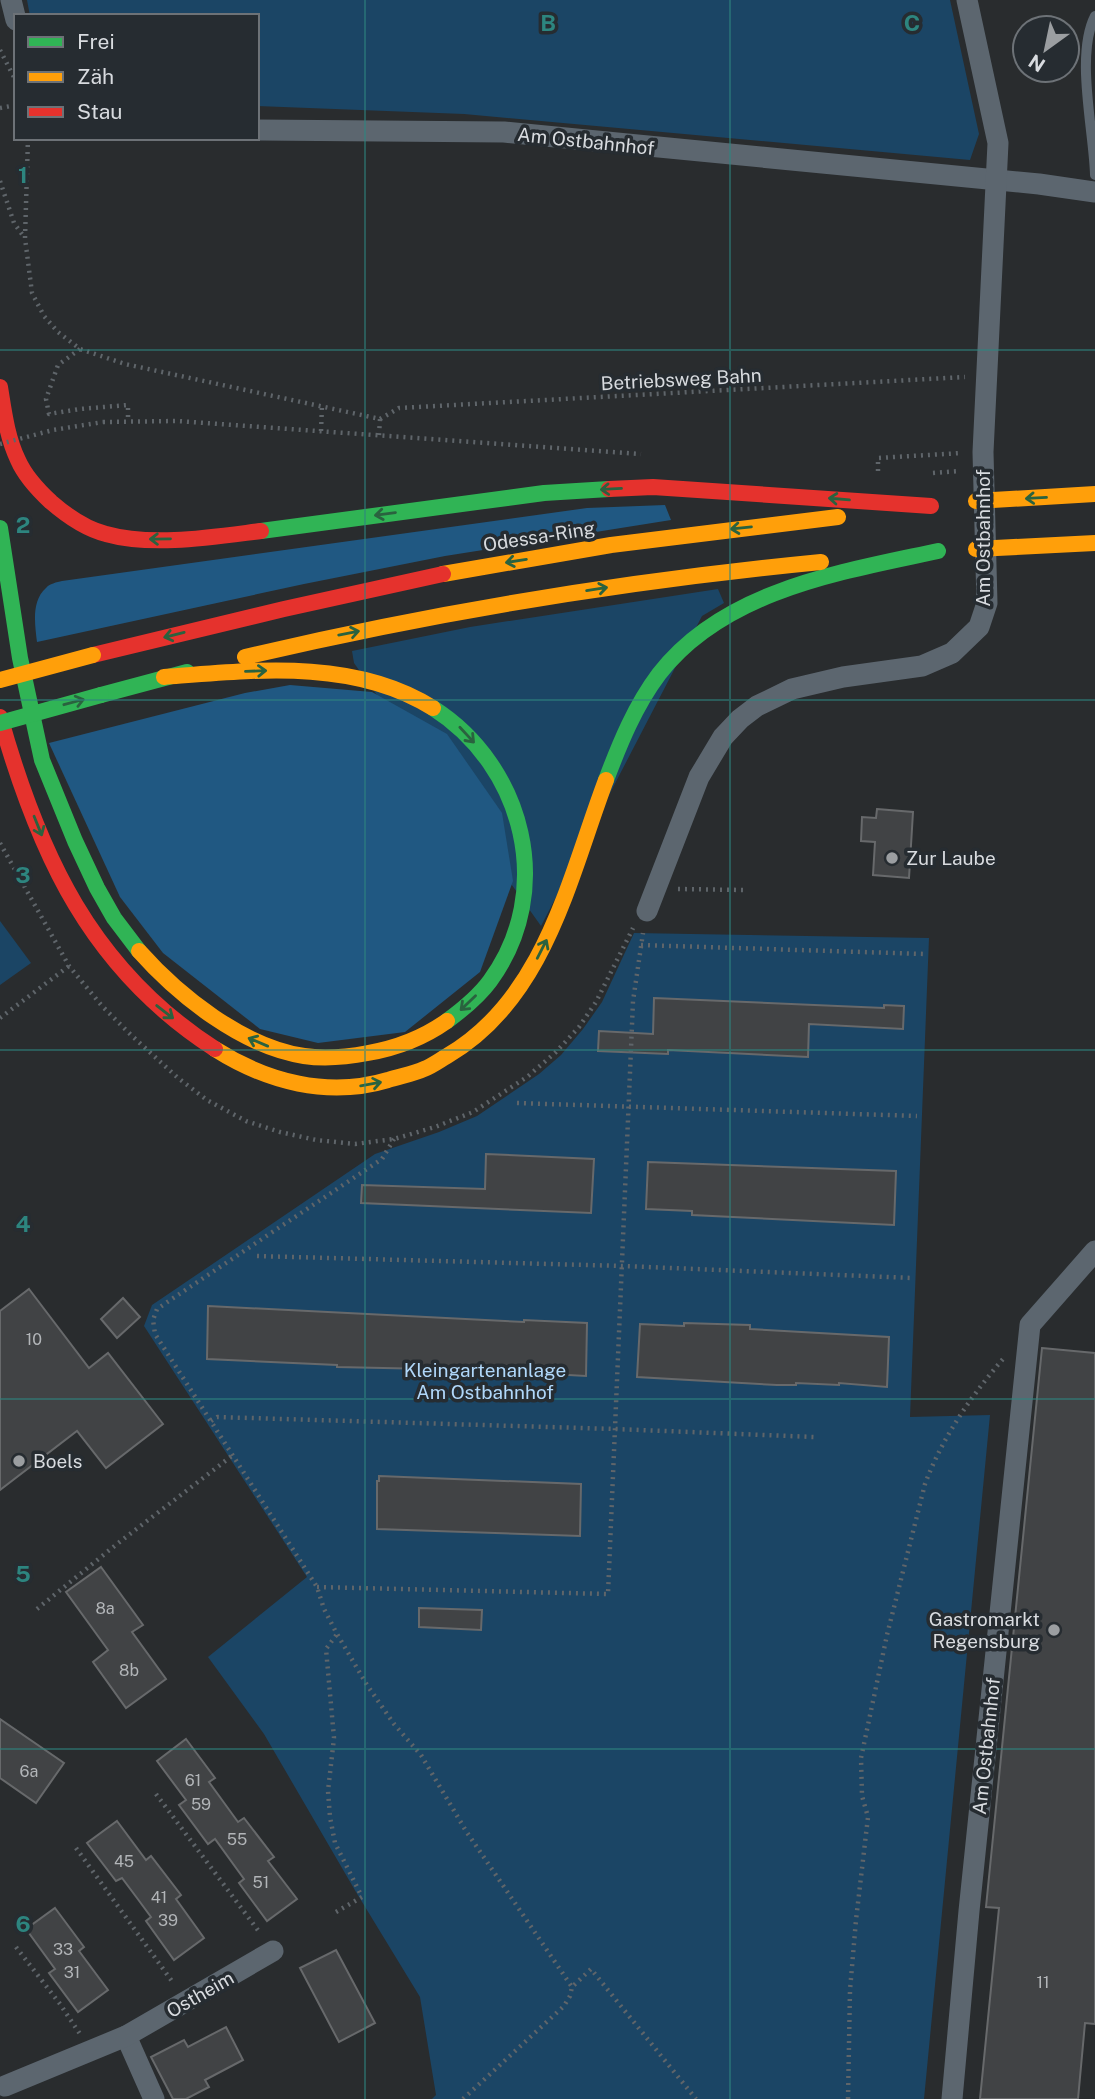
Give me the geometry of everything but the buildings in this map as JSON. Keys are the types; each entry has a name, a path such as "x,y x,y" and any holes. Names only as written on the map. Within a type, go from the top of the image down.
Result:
{"highway":[{"name":"Odessa-Ring","path":"0,387 5,422 19,461 37,489 60,510 81,523 105,534 130,538 160,540 227,535 544,493 653,487 937,506 692,533 477,568 297,606 0,680"},
{"path":"971,502 1095,494"},
{"path":"0,528 17,647 39,752 80,855 103,900 134,946 173,984 213,1016 248,1038 282,1052 329,1058 366,1055 410,1044 449,1021 491,981 512,941 525,897 525,850 517,812 496,770 465,730 434,708 395,687 355,677 315,672 257,670 164,677"},
{"path":"0,723 164,677 317,639 494,605 706,572 957,550 1095,543"},
{"path":"0,717 12,763 52,862 80,914 116,963 155,1004 197,1038 236,1062 270,1077 309,1087 353,1088 427,1069 481,1035 507,1007 532,970 552,931 613,760 633,718 645,695 670,661 701,631 735,610 786,589 850,571 957,550"}],"street":[{"name":"Am Ostbahnhof","path":"647,911 699,777 723,737 740,719 757,706 792,689 843,677 922,666 952,653 979,627 986,603 983,452 998,143 967,0"},
{"name":"Am Ostbahnhof","path":"259,130 505,132 1095,192"},
{"name":"Am Ostbahnhof","path":"952,2099 1030,1325 1095,1251"},
{"name":"Ostheim","path":"5,2086 126,2036 273,1951"},
{"path":"126,2036 154,2099"}],"lane":[{"path":"1095,16 1091,23 1087,52 1086,83 1095,175"}],"path":[{"path":"0,50 14,77"},
{"path":"28,140 25,238 32,293 44,316 58,332 80,349 125,364 380,419"},
{"path":"0,181 14,223 25,238"},
{"path":"80,349 58,365 46,399 48,414 128,405 128,420"},
{"name":"Betriebsweg Bahn","path":"321,431 379,435 380,419 399,408 987,376"},
{"path":"0,444 53,430 128,420 321,431 322,406"},
{"path":"878,472 878,458 967,453"},
{"path":"656,889 744,890"},
{"path":"317,1587 608,1594 633,1000 647,911"},
{"path":"641,945 925,954"},
{"path":"0,1018 69,966"},
{"path":"517,1102 917,1116"},
{"path":"394,1139 382,1160 158,1309 153,1320 155,1334 317,1587 324,1608 367,1685 394,1724 421,1755 466,1831 572,1987"},
{"path":"257,1256 623,1266 912,1278"},
{"path":"848,2099 850,1990 868,1817 862,1796 861,1758 887,1635 931,1468 964,1410 1010,1352"},
{"path":"211,1421 217,1417 814,1437"},
{"path":"37,1609 233,1455"},
{"path":"335,1912 362,1897 335,1843 330,1817 328,1791 334,1738 326,1649 337,1633"},
{"path":"156,1794 273,1951"},
{"path":"76,1848 187,2003"},
{"path":"16,1947 60,2004 91,2051"},
{"path":"463,2099 564,2006 572,1987 591,1969 696,2099"}],"green space":[{"path":"27,0 950,0 979,134 970,160 464,114 259,106 259,14 30,14"},
{"path":"718,589 724,603 702,616 541,926 354,663 352,651 470,627"},
{"path":"0,921 31,963 0,985"},
{"name":"Kleingartenanlage Am Ostbahnhof","path":"634,933 929,938 910,1417 990,1415 924,2099 432,2099 436,2095 420,1997 264,1734 208,1657 307,1577 144,1326 152,1305 375,1154 477,1116 539,1074 561,1055 602,1002"}],"shaded area":[{"path":"665,505 671,520 445,556 37,642 35,614 38,600 47,587 60,581 587,508"},
{"path":"290,685 372,692 447,734 502,813 513,881 480,972 405,1032 318,1043 260,1029 163,953 120,897 49,743 245,693"}],"traffic: fast":[{"path":"261,531 544,493 609,489"},
{"path":"0,528 20,658 42,760 97,888 114,918 139,951"},
{"path":"606,780 629,725 650,686 686,645 716,622 786,589 863,567 938,551"},
{"path":"101,695 187,672"},
{"path":"0,723 101,695"},
{"path":"433,708 464,733 490,762 508,796 520,832 525,870 522,909 510,946 486,987 447,1021"}],"traffic: slow":[{"path":"976,501 1095,494"},
{"path":"443,574 611,545 838,517"},
{"path":"976,549 1095,543"},
{"path":"245,657 388,626 531,600 675,579 821,562"},
{"path":"0,680 93,655"},
{"path":"164,677 267,671 337,674 402,692 433,708"},
{"path":"215,1049 235,1061 277,1078 321,1087 365,1085 388,1080 420,1071 447,1056 480,1032 508,1003 531,969 565,895 606,780"},
{"path":"139,951 173,985 214,1017 236,1031 281,1051 304,1056 352,1056 399,1045 447,1021"}],"traffic: jam":[{"path":"0,387 11,442 24,472 51,502 84,525 106,534 143,540 183,540 261,531"},
{"path":"609,489 653,487 931,506"},
{"path":"93,655 443,574"},
{"path":"0,717 33,816 52,862 76,905 103,945 135,983 172,1017 215,1049"}],"place":[{"name":"Zur Laube","path":"892,858"},
{"name":"Boels","path":"19,1461"},
{"name":"Gastromarkt Regensburg","path":"1054,1630"}]}
